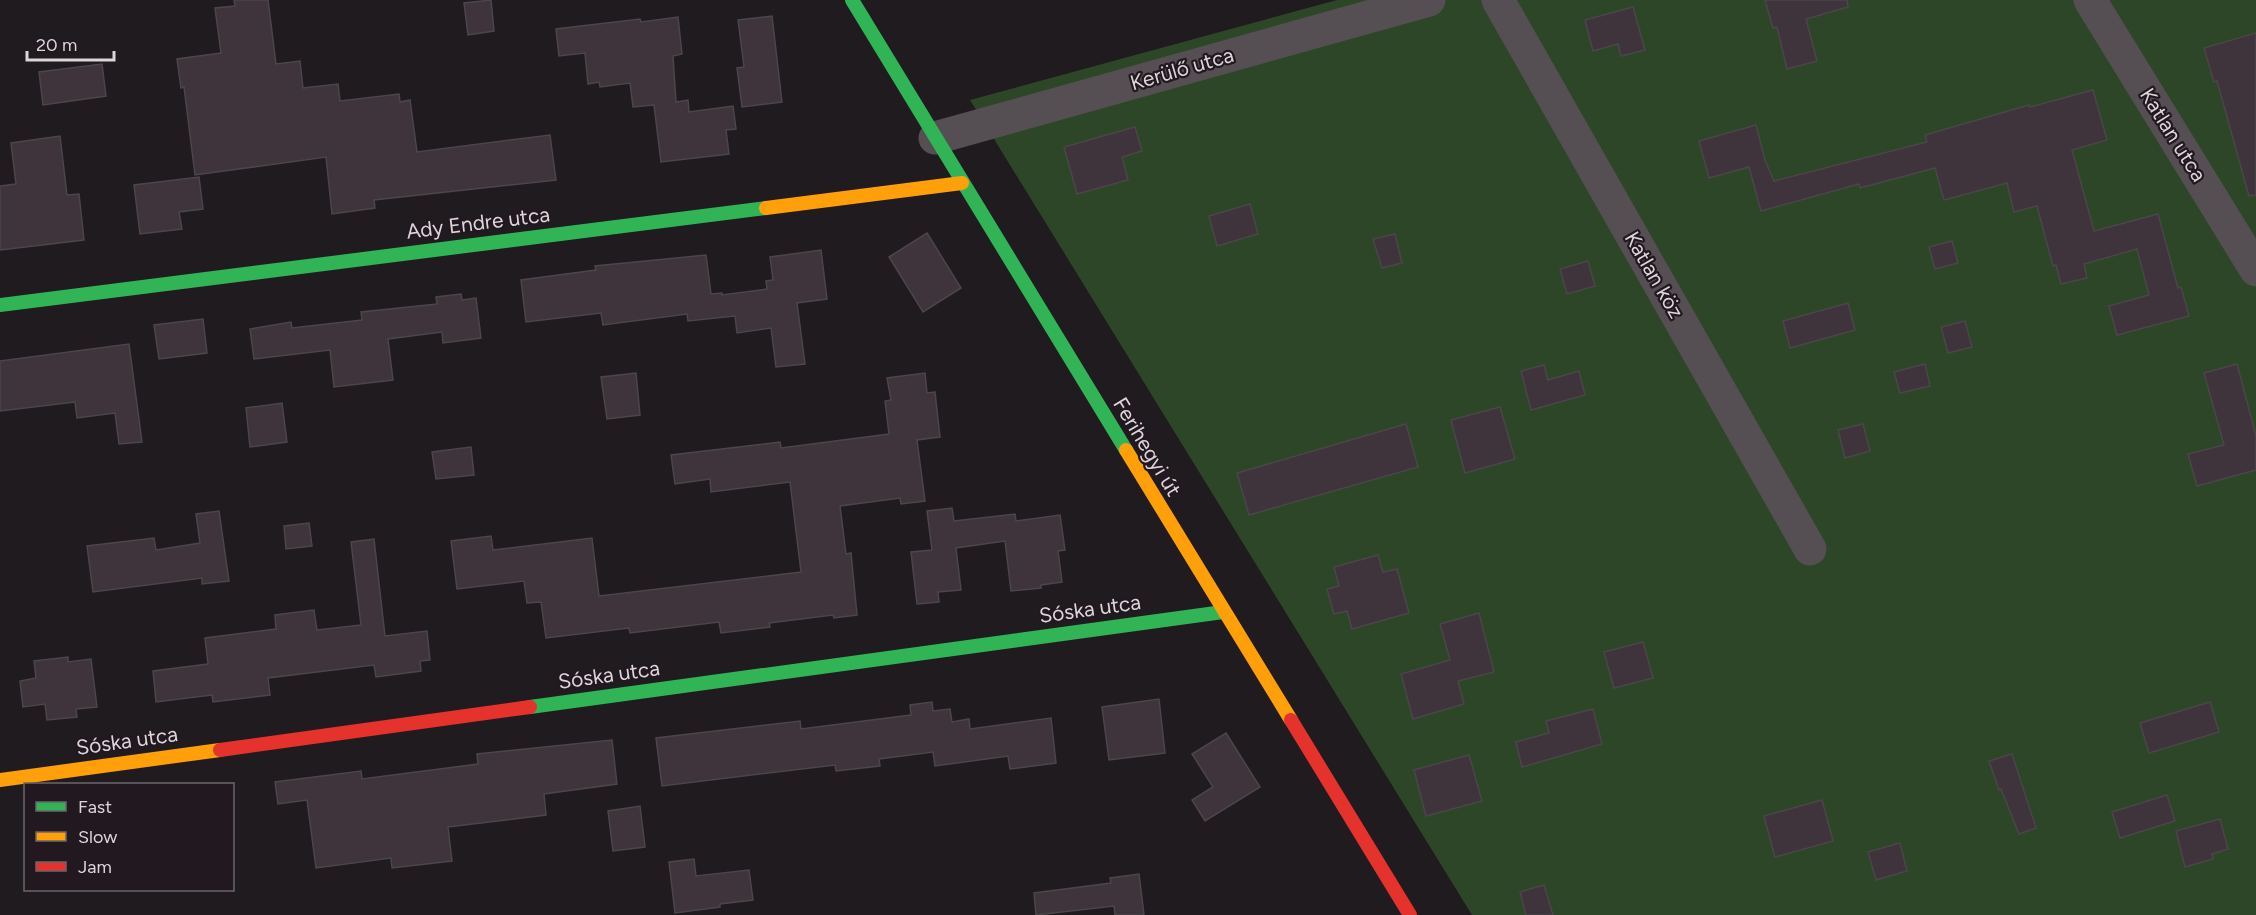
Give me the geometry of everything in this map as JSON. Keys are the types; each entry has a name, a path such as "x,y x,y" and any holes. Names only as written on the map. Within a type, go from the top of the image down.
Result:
{"street":[{"name":"Ferihegyi út","path":"852,0 1223,612 1410,915"},
{"name":"Kerülő utca","path":"935,138 1430,0"},
{"name":"Katlan köz","path":"1498,0 1810,549"},
{"name":"Katlan utca","path":"2090,0 2256,270"},
{"name":"Ady Endre utca","path":"0,305 962,183"},
{"name":"Sóska utca","path":"0,780 1223,612"}],"green space":[{"path":"1337,0 2256,0 2256,915 1472,915 970,100"}],"building":[{"path":"234,0 268,0 276,64 300,61 303,88 338,84 340,101 399,94 400,102 410,100 417,152 550,135 556,180 374,200 375,208 332,214 326,157 195,175 184,87 181,88 177,59 221,53 215,8 235,6"},
{"path":"491,0 494,31 468,35 464,3"},
{"path":"1765,0 1847,0 1848,7 1806,19 1817,61 1787,69 1777,27 1773,28"},
{"path":"1633,7 1645,50 1621,56 1618,44 1593,51 1585,20"},
{"path":"772,16 782,102 742,107 737,68 744,67 738,20"},
{"path":"678,17 682,54 673,56 676,102 688,100 689,112 733,106 736,129 726,130 729,154 661,162 654,105 633,107 630,83 600,87 599,82 588,84 585,53 559,56 556,29"},
{"path":"2256,33 2256,195 2249,196 2217,81 2214,82 2204,48"},
{"path":"102,64 106,96 43,105 39,72"},
{"path":"2093,90 2107,140 2072,150 2094,231 2158,214 2178,288 2181,287 2189,316 2117,335 2109,306 2149,295 2137,249 2084,264 2087,278 2061,284 2056,265 2053,266 2037,206 2014,212 2007,183 1944,200 1935,168 1860,188 1859,184 1761,211 1749,167 1709,178 1699,141 1756,125 1765,160 1774,181 1927,142 1925,135 2029,105 2030,107"},
{"path":"1135,127 1142,151 1122,157 1128,180 1077,194 1064,147"},
{"path":"60,136 67,195 79,194 84,240 0,250 0,186 16,184 11,143"},
{"path":"199,177 203,209 179,212 182,229 140,234 134,185"},
{"path":"1250,204 1258,234 1217,246 1209,216"},
{"path":"927,233 961,288 923,312 889,257"},
{"path":"1395,234 1402,263 1382,268 1373,239"},
{"path":"1952,241 1958,263 1935,269 1929,247"},
{"path":"821,250 827,299 797,303 805,364 776,367 771,328 737,333 735,316 688,321 687,314 603,325 601,313 526,322 521,280 596,270 595,266 706,255 711,294 722,293 722,295 767,289 766,281 773,280 770,257"},
{"path":"1588,261 1595,286 1567,294 1560,269"},
{"path":"461,294 462,300 476,298 481,338 443,343 442,332 388,339 393,380 334,387 330,350 254,359 250,329 291,322 292,328 362,320 361,312 437,304 436,297"},
{"path":"1848,303 1855,330 1790,348 1783,321"},
{"path":"203,319 207,353 159,359 154,325"},
{"path":"1965,321 1972,347 1948,353 1941,327"},
{"path":"129,344 142,442 119,444 115,413 77,418 75,402 0,411 0,361"},
{"path":"1925,364 1930,386 1900,393 1894,372"},
{"path":"2237,364 2256,436 2256,470 2197,486 2188,454 2224,445 2204,373"},
{"path":"1544,365 1548,380 1579,371 1585,395 1531,410 1521,371"},
{"path":"636,373 640,415 607,419 601,377"},
{"path":"925,373 927,393 935,392 940,437 917,440 925,501 901,504 900,498 840,506 846,554 851,553 857,615 834,618 833,615 769,623 770,627 721,633 719,622 630,633 629,628 546,638 541,602 527,603 524,581 457,589 451,541 491,536 493,550 592,538 599,596 801,572 790,482 711,492 710,479 675,484 671,455 780,442 781,448 889,434 885,401 891,400 887,378"},
{"path":"282,403 287,442 250,447 246,408"},
{"path":"1500,407 1515,459 1465,473 1451,420"},
{"path":"1406,424 1418,467 1249,515 1237,473"},
{"path":"1863,424 1870,451 1845,458 1838,430"},
{"path":"471,447 474,475 436,479 432,452"},
{"path":"952,508 954,521 1015,514 1016,521 1060,515 1065,550 1058,551 1062,582 1041,585 1041,588 1011,591 1005,541 956,548 961,590 938,592 939,602 917,604 911,552 932,550 927,511"},
{"path":"219,511 229,581 202,584 202,578 93,592 87,546 154,538 156,550 200,543 196,514"},
{"path":"309,523 312,546 286,549 284,526"},
{"path":"374,539 385,636 427,631 430,660 420,661 421,671 376,677 374,665 268,678 270,695 213,702 212,695 156,702 153,671 208,664 205,638 276,629 275,615 314,610 317,630 361,625 351,542"},
{"path":"1378,555 1383,572 1397,569 1409,613 1352,629 1347,611 1334,614 1327,589 1339,586 1334,567"},
{"path":"1479,613 1494,672 1458,681 1464,704 1413,719 1401,674 1450,660 1440,624"},
{"path":"1643,642 1653,678 1614,688 1604,652"},
{"path":"68,657 68,662 91,659 97,707 76,709 77,717 47,720 45,704 23,707 20,681 36,678 34,661"},
{"path":"1159,699 1165,753 1109,760 1102,707"},
{"path":"932,702 933,711 950,709 952,722 969,719 970,729 1051,718 1056,763 1010,769 1008,756 935,766 933,752 879,759 880,766 836,771 835,765 662,786 656,738 800,721 801,729 911,715 910,705"},
{"path":"2210,702 2219,732 2149,753 2140,723"},
{"path":"1593,709 1602,744 1522,767 1516,742 1549,733 1546,721"},
{"path":"1226,733 1260,787 1205,821 1192,800 1213,787 1192,754"},
{"path":"612,740 617,784 544,794 546,815 448,827 452,861 392,868 391,858 316,868 307,800 278,804 275,782 361,771 362,779 478,764 477,754"},
{"path":"2012,754 2036,828 2019,834 1989,761"},
{"path":"1469,755 1482,801 1426,816 1414,770"},
{"path":"2167,795 2175,821 2120,838 2112,812"},
{"path":"1822,800 1833,841 1775,857 1764,816"},
{"path":"640,806 645,847 613,851 608,811"},
{"path":"2220,819 2228,849 2212,854 2213,859 2185,867 2176,831"},
{"path":"1900,843 1907,871 1876,880 1868,852"},
{"path":"694,859 696,876 749,870 753,900 675,913 669,862"},
{"path":"1139,874 1144,915 1115,915 1114,906 1036,915 1034,893 1111,883 1110,878"},
{"path":"1544,885 1553,915 1526,915 1520,892"}],"traffic: fast":[{"path":"852,0 1126,450"},
{"path":"0,305 766,208"},
{"path":"530,707 1223,612"}],"traffic: slow":[{"path":"766,208 962,183"},
{"path":"1126,450 1291,720"},
{"path":"0,780 220,750"}],"traffic: jam":[{"path":"220,750 530,707"},
{"path":"1291,720 1410,915"}]}
